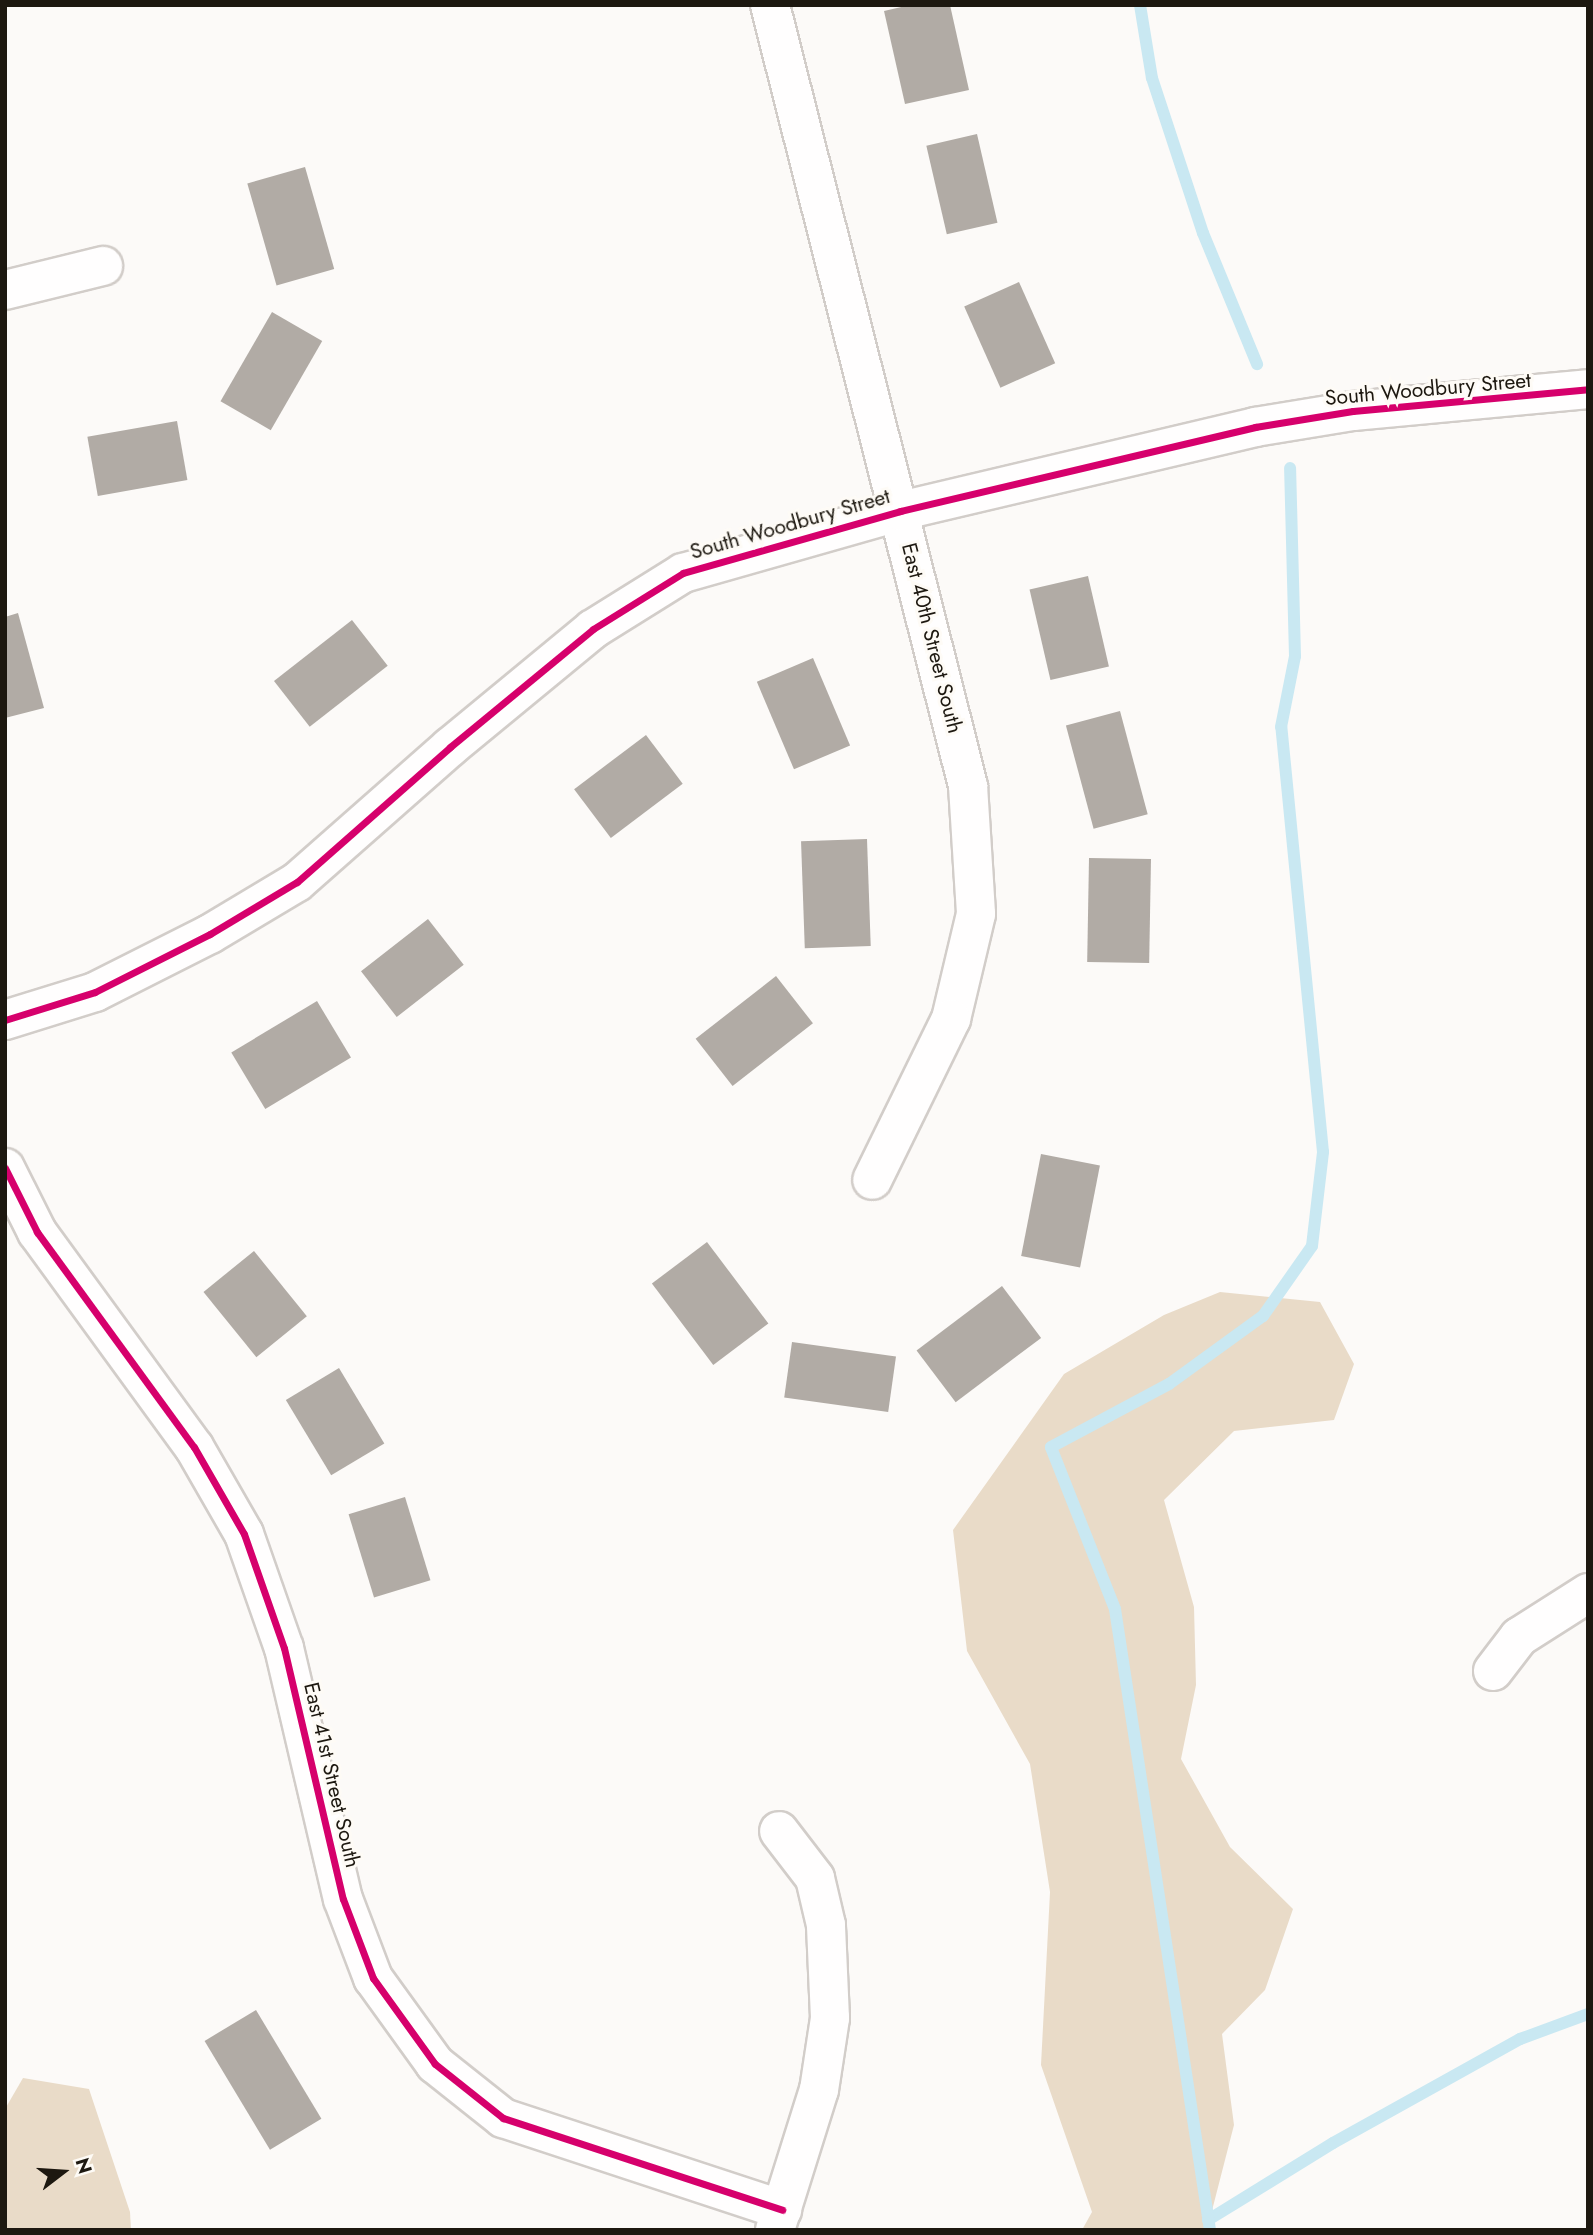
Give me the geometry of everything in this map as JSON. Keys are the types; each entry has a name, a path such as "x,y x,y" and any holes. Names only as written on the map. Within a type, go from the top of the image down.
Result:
{"street":[{"name":"East 40th Street South","path":"770,5 968,786 976,914 951,1019 872,1180"},
{"path":"5,290 103,265"},
{"name":"South Woodbury Street","path":"5,1020 95,992 210,934 297,882 450,747 593,629 683,573 900,511 1255,427 1353,411 1588,389"},
{"name":"East 41st Street South","path":"5,1168 37,1231 194,1447 244,1534 284,1648 343,1899 373,1978 435,2064 503,2118 778,2220"},
{"path":"1493,1671 1520,1636 1588,1593"},
{"path":"778,2220 819,2090 830,2018 826,1925 814,1878 779,1831"}],"shaded area":[{"path":"1220,1292 1320,1302 1354,1364 1334,1420 1234,1431 1164,1500 1194,1607 1196,1685 1181,1759 1230,1847 1293,1909 1265,1990 1222,2034 1234,2125 1207,2230 1082,2230 1092,2212 1041,2065 1050,1892 1030,1764 967,1651 953,1530 1064,1374 1164,1315"},
{"path":"23,2078 89,2089 130,2212 131,2230 5,2230 5,2109"}],"building":[{"path":"910,5 950,5 969,90 905,104 884,11"},
{"path":"977,134 997,223 947,234 926,146"},
{"path":"305,167 334,269 277,285 247,184"},
{"path":"1019,282 1055,363 1000,388 964,306"},
{"path":"272,312 322,341 271,430 220,401"},
{"path":"177,421 187,480 98,496 87,437"},
{"path":"1088,576 1109,667 1050,680 1030,589"},
{"path":"18,613 44,708 5,718 5,617"},
{"path":"352,620 388,666 310,727 274,681"},
{"path":"813,658 850,745 794,769 757,682"},
{"path":"1120,711 1148,814 1094,829 1066,725"},
{"path":"646,735 683,784 611,838 574,789"},
{"path":"867,839 871,946 805,948 801,841"},
{"path":"1089,858 1151,859 1149,963 1087,962"},
{"path":"428,919 464,965 397,1017 361,971"},
{"path":"776,976 813,1023 733,1086 696,1039"},
{"path":"317,1001 351,1058 265,1109 231,1053"},
{"path":"1041,1154 1100,1165 1080,1268 1021,1256"},
{"path":"707,1242 768,1323 713,1365 652,1284"},
{"path":"254,1251 307,1316 256,1357 203,1292"},
{"path":"1002,1286 1041,1338 956,1402 917,1350"},
{"path":"792,1342 896,1357 888,1412 784,1397"},
{"path":"339,1368 384,1443 331,1475 286,1400"},
{"path":"405,1497 430,1580 374,1597 349,1514"},
{"path":"256,2010 321,2119 270,2150 205,2041"}],"waterway":[{"path":"1140,5 1152,78 1203,233 1257,364"},
{"path":"1210,2230 1115,1609 1051,1447 1169,1384 1263,1316 1312,1246 1323,1152 1281,727 1295,656 1290,468"},
{"path":"1208,2220 1333,2143 1520,2039 1588,2014"}],"cycle path":[{"path":"5,1020 95,992 210,934 297,882 450,747 593,629 683,573 900,511 1255,427 1353,411 1588,389"},
{"path":"5,1168 37,1232 194,1447 244,1534 284,1648 343,1899 373,1978 435,2064 503,2118 782,2210"}]}
